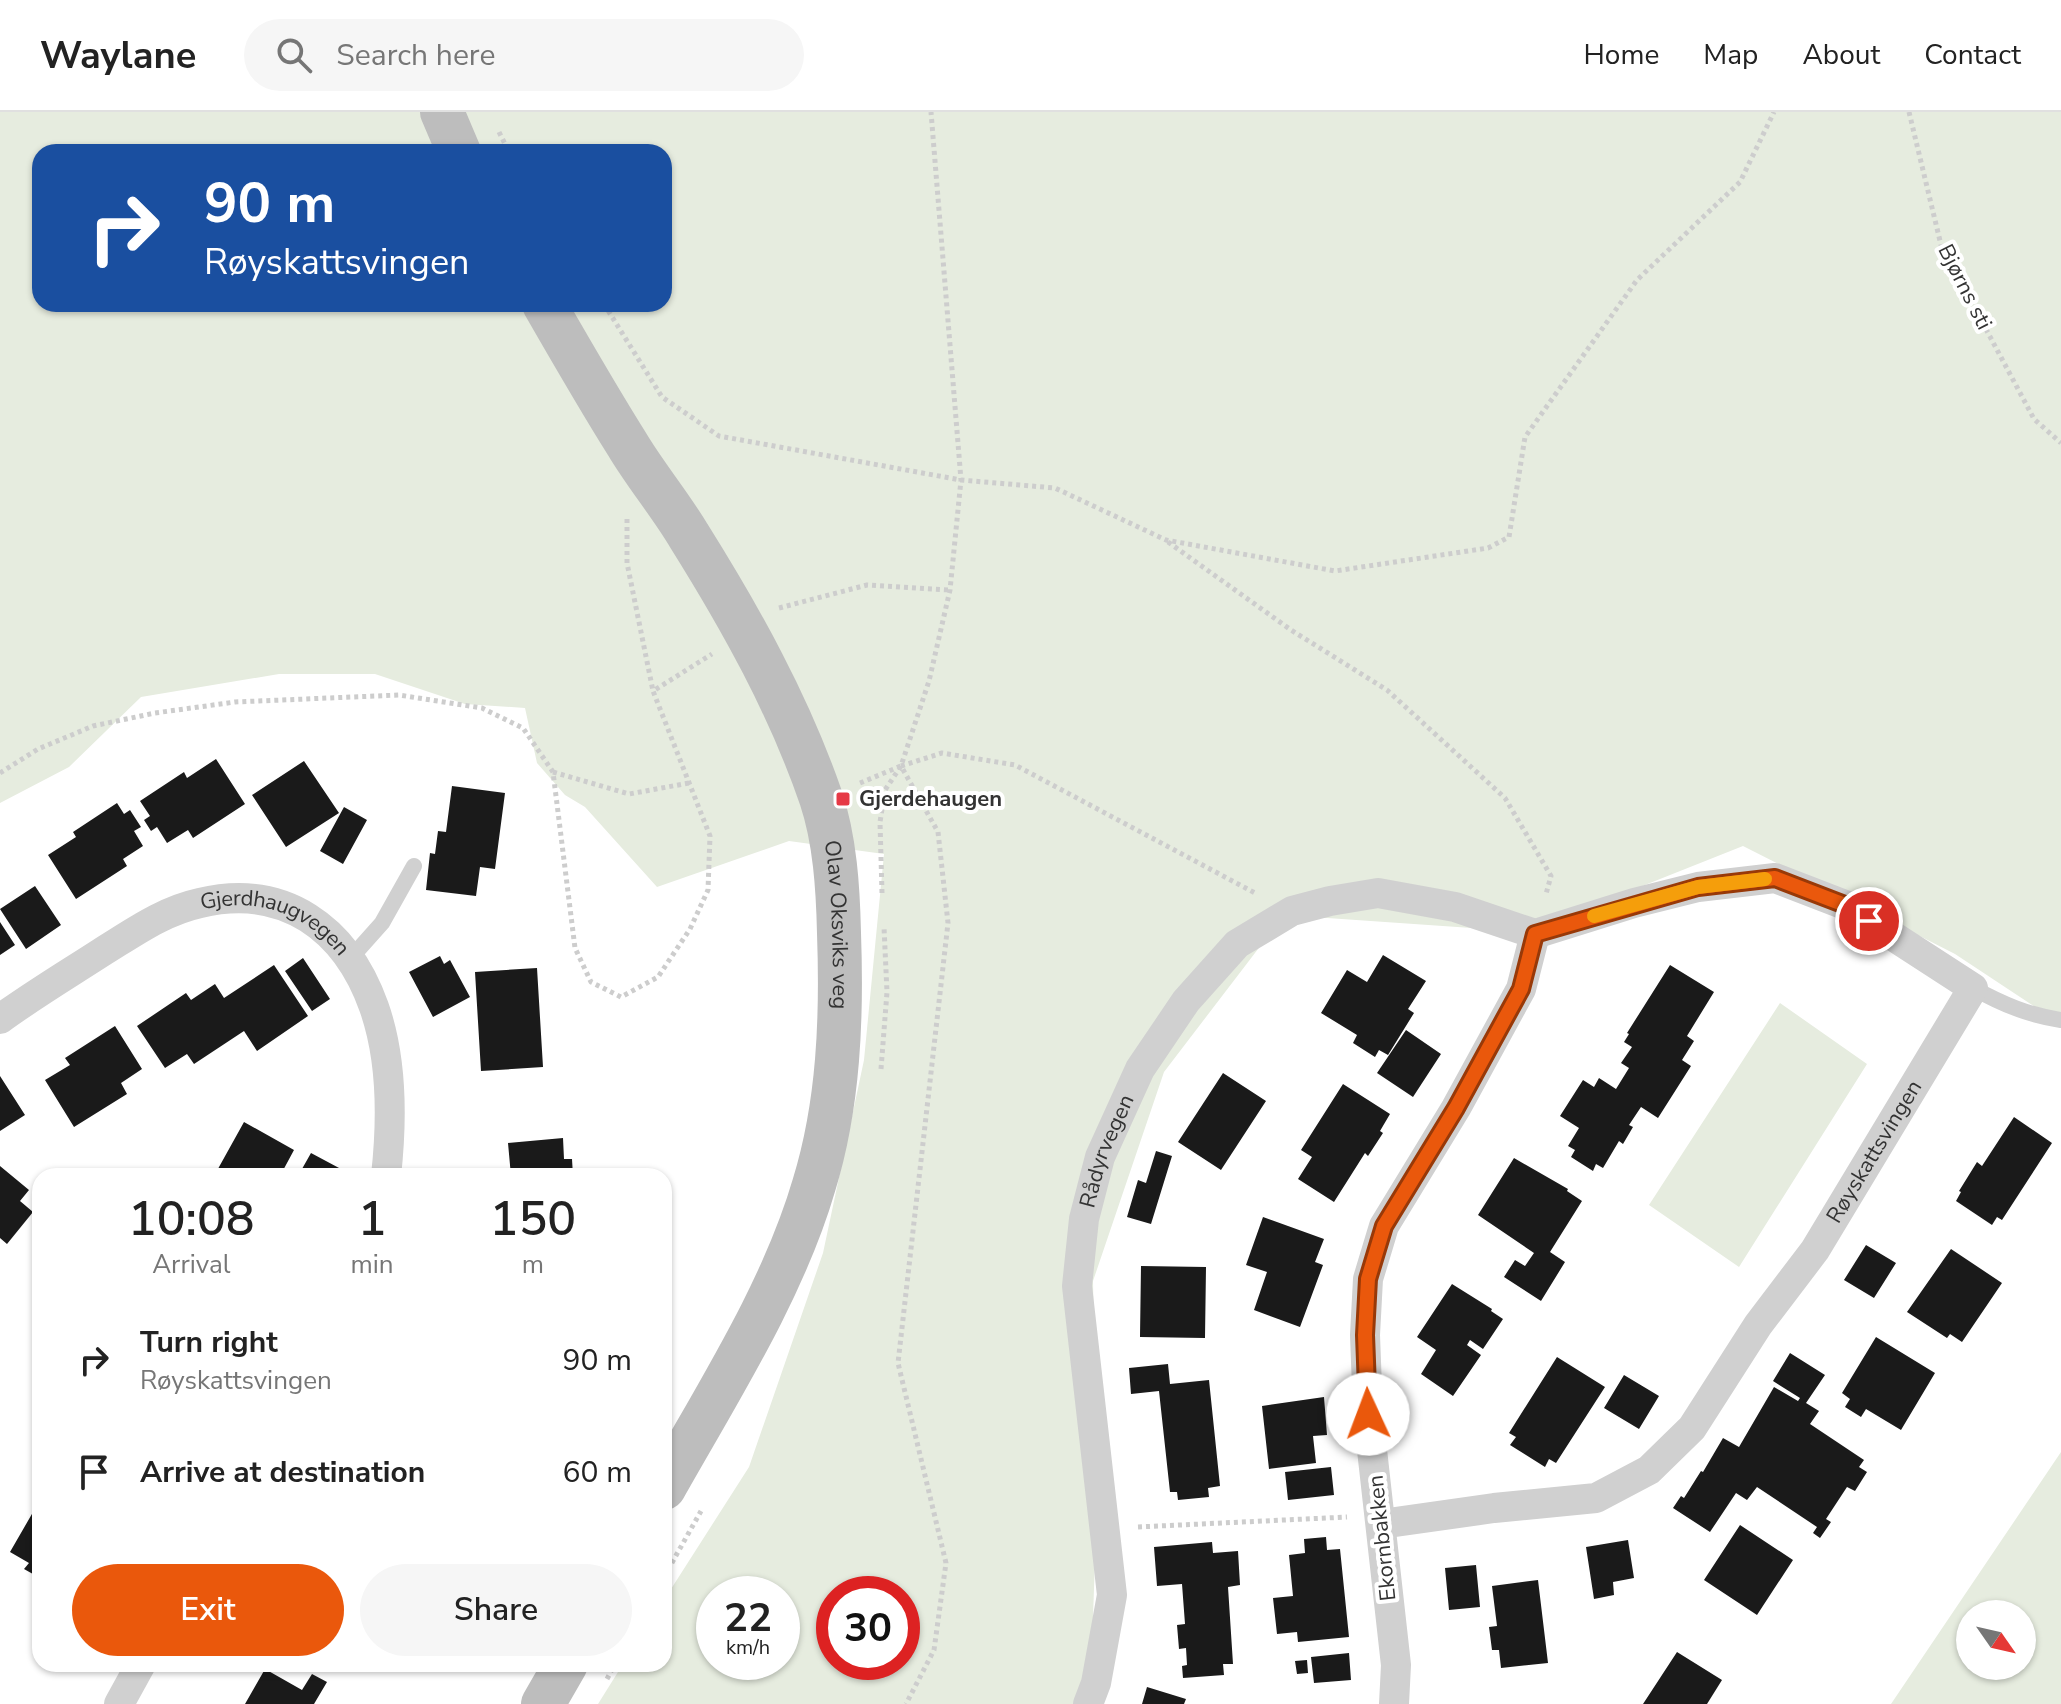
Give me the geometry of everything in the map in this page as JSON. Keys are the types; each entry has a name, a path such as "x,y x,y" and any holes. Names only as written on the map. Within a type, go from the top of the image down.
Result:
{"street":[{"path":"442,112 456,144"},
{"name":"Olav Oksviks veg","path":"549,312 627,446 688,534 769,673 821,799 837,884 841,995 833,1101 815,1184 787,1260 672,1474"},
{"path":"1535,934 1698,887 1775,878 1845,905 1973,988"},
{"name":"Rådyrvegen","path":"1088,1704 1096,1683 1112,1595 1077,1286 1084,1219 1100,1157 1140,1069 1186,1001 1237,944 1292,911 1378,893 1455,907 1535,934"},
{"name":"Gjerdhaugvegen","path":"0,1019 155,919 197,903 220,899 265,899 287,905 330,933 361,976 374,1008 386,1066 387,1168"},
{"name":"Ekornbakken","path":"1394,1704 1396,1665 1368,1414 1365,1335 1368,1279 1384,1226 1456,1108 1521,989 1535,934"},
{"name":"Røyskattsvingen","path":"1381,1520 1596,1498 1649,1470 1692,1428 1758,1325 1815,1250 1973,988"},
{"path":"119,1704 137,1672"},
{"path":"543,1704 561,1672"}],"lane":[{"path":"349,960 382,923 414,866"},
{"path":"1973,988 2004,1005 2061,1020"}],"path":[{"path":"883,899 880,822 885,790 901,766 929,681 950,590 961,480 931,112"},
{"path":"1166,540 1335,571 1488,548 1509,537 1525,437 1637,280 1740,182 1774,112"},
{"name":"Bjørns sti","path":"1909,112 1941,245 2034,419 2061,443"},
{"path":"609,312 662,397 719,436 961,480 1055,488 1166,540 1291,630 1387,690 1505,798 1551,876 1535,934"},
{"path":"0,773 38,749 93,726 155,713 235,702 399,695 482,708 523,728 553,772 575,948 591,982 621,997 658,977 690,929 708,890 710,836 653,691 627,563 627,446"},
{"path":"773,610 867,585 950,590"},
{"path":"653,691 718,650"},
{"path":"821,799 901,766 942,753 1015,765 1292,911"},
{"path":"901,766 938,832 948,923 898,1363 946,1563 934,1650 906,1704"},
{"path":"553,772 629,794 689,783"},
{"path":"880,1075 887,992 883,915"},
{"path":"672,1563 703,1508"},
{"path":"1106,1528 1381,1520"}],"shaded area":[{"path":"0,112 2061,112 2061,1024 1955,954 1743,846 1567,916 1515,931 1284,915 1164,1072 1093,1281 1097,1502 1090,1704 598,1704 618,1672 672,1672 672,1587 749,1467 823,1253 864,1060 884,854 789,841 657,887 585,807 565,795 537,763 525,708 465,704 375,674 279,674 141,697 69,767 0,803"},
{"path":"1780,1003 1867,1064 1739,1267 1649,1205"},
{"path":"2061,1452 2061,1704 1891,1704 1956,1608 1956,1680 2036,1680 2036,1600 1961,1600"}],"building":[{"path":"216,759 245,804 193,838 188,830 167,843 157,827 151,831 144,820 150,816 140,801 184,772 187,778"},
{"path":"304,761 339,813 286,847 252,795"},
{"path":"452,786 505,793 495,869 480,867 476,896 426,890 430,853 435,854 438,831 446,832"},
{"path":"117,803 124,814 130,810 141,827 134,831 143,846 123,859 127,866 76,899 48,855 76,837 73,832"},
{"path":"344,807 367,820 343,864 320,851"},
{"path":"35,886 61,925 26,949 0,909"},
{"path":"0,922 15,945 0,955"},
{"path":"1383,955 1426,981 1408,1009 1414,1013 1388,1055 1379,1050 1375,1057 1353,1043 1357,1035 1321,1013 1347,970 1367,982"},
{"path":"440,956 444,964 450,960 470,997 433,1017 409,972"},
{"path":"303,958 330,999 312,1011 285,971"},
{"path":"274,965 308,1016 257,1051 244,1031 194,1064 187,1054 165,1068 137,1026 186,993 191,1000 215,984 224,998"},
{"path":"1670,965 1714,992 1687,1036 1694,1041 1682,1060 1691,1066 1658,1118 1641,1107 1629,1125 1633,1127 1623,1144 1619,1141 1603,1168 1596,1164 1593,1171 1571,1157 1575,1150 1568,1146 1579,1128 1560,1116 1583,1080 1594,1087 1599,1078 1616,1089 1629,1068 1621,1063 1632,1047 1624,1042 1627,1033"},
{"path":"537,968 543,1067 481,1071 475,972"},
{"path":"115,1026 142,1069 121,1083 127,1094 74,1127 45,1080 70,1065 65,1058"},
{"path":"1406,1030 1441,1054 1413,1097 1377,1073"},
{"path":"1223,1073 1266,1101 1221,1170 1178,1142"},
{"path":"0,1076 25,1115 0,1131"},
{"path":"1343,1084 1390,1114 1380,1131 1383,1133 1368,1156 1365,1153 1334,1202 1298,1179 1312,1157 1301,1150"},
{"path":"2014,1117 2052,1143 2002,1220 1997,1217 1992,1225 1956,1201 1977,1162 1982,1166"},
{"path":"244,1122 294,1150 284,1168 218,1168"},
{"path":"563,1138 564,1159 572,1159 573,1168 510,1168 508,1143"},
{"path":"1156,1151 1172,1156 1151,1224 1127,1217 1138,1180 1146,1183"},
{"path":"311,1153 339,1168 303,1168"},
{"path":"1514,1158 1568,1189 1582,1201 1550,1252 1565,1262 1541,1301 1504,1277 1515,1260 1525,1266 1534,1253 1478,1215"},
{"path":"0,1166 29,1190 20,1201 32,1213 7,1244 0,1238"},
{"path":"1263,1217 1324,1239 1315,1262 1323,1265 1300,1327 1254,1310 1267,1272 1246,1265"},
{"path":"1866,1245 1896,1263 1874,1298 1844,1280"},
{"path":"1951,1249 2002,1283 1962,1342 1950,1334 1947,1338 1907,1312"},
{"path":"1141,1266 1206,1267 1205,1338 1140,1337"},
{"path":"1452,1284 1503,1319 1483,1349 1470,1340 1467,1345 1481,1355 1453,1396 1421,1374 1436,1350 1417,1337"},
{"path":"1876,1337 1935,1373 1901,1430 1866,1409 1861,1417 1845,1407 1850,1399 1842,1393"},
{"path":"1790,1353 1825,1375 1806,1403 1819,1411 1810,1424 1864,1460 1859,1467 1867,1472 1855,1491 1847,1487 1826,1519 1831,1522 1820,1538 1813,1533 1817,1527 1757,1487 1747,1500 1736,1493 1710,1532 1673,1508 1703,1472 1723,1438 1739,1447 1774,1387 1798,1401 1800,1398 1773,1381"},
{"path":"1557,1357 1605,1387 1556,1463 1549,1459 1545,1467 1510,1445 1516,1437 1509,1433"},
{"path":"1168,1364 1170,1384 1209,1380 1220,1486 1208,1488 1209,1497 1178,1500 1177,1492 1170,1492 1159,1391 1131,1394 1129,1368"},
{"path":"1624,1375 1659,1396 1639,1429 1604,1408"},
{"path":"1324,1397 1327,1435 1313,1436 1316,1463 1269,1469 1262,1406"},
{"path":"1331,1467 1334,1495 1288,1500 1285,1472"},
{"path":"32,1514 32,1574 24,1569 29,1563 10,1552"},
{"path":"1740,1525 1793,1560 1757,1615 1704,1580"},
{"path":"1326,1537 1327,1550 1340,1549 1349,1637 1298,1642 1297,1632 1277,1634 1273,1598 1293,1596 1289,1555 1305,1553 1304,1539"},
{"path":"1628,1540 1634,1578 1613,1582 1614,1595 1594,1599 1586,1547"},
{"path":"1212,1542 1213,1553 1238,1551 1240,1585 1228,1587 1233,1664 1223,1664 1224,1675 1183,1678 1182,1666 1187,1665 1186,1648 1179,1649 1177,1625 1185,1624 1182,1584 1157,1586 1154,1547"},
{"path":"1476,1565 1480,1607 1449,1610 1445,1568"},
{"path":"1538,1580 1548,1663 1501,1668 1499,1650 1492,1650 1489,1627 1497,1626 1492,1586"},
{"path":"1677,1652 1722,1680 1707,1704 1643,1704"},
{"path":"1349,1653 1351,1680 1314,1683 1311,1657"},
{"path":"1307,1660 1308,1673 1297,1674 1295,1661"},
{"path":"263,1672 270,1672 302,1690 312,1674 327,1682 314,1704 245,1704"},
{"path":"1147,1687 1186,1699 1184,1704 1142,1704"}],"slow traffic":[{"path":"1594,916 1698,887 1765,879"}],"place":[{"name":"Gjerdehaugen","path":"843,799"}],"route":[{"path":"1368,1414 1365,1335 1368,1279 1384,1226 1456,1108 1521,989 1535,934 1698,887 1775,878 1845,905 1869,921"}]}
